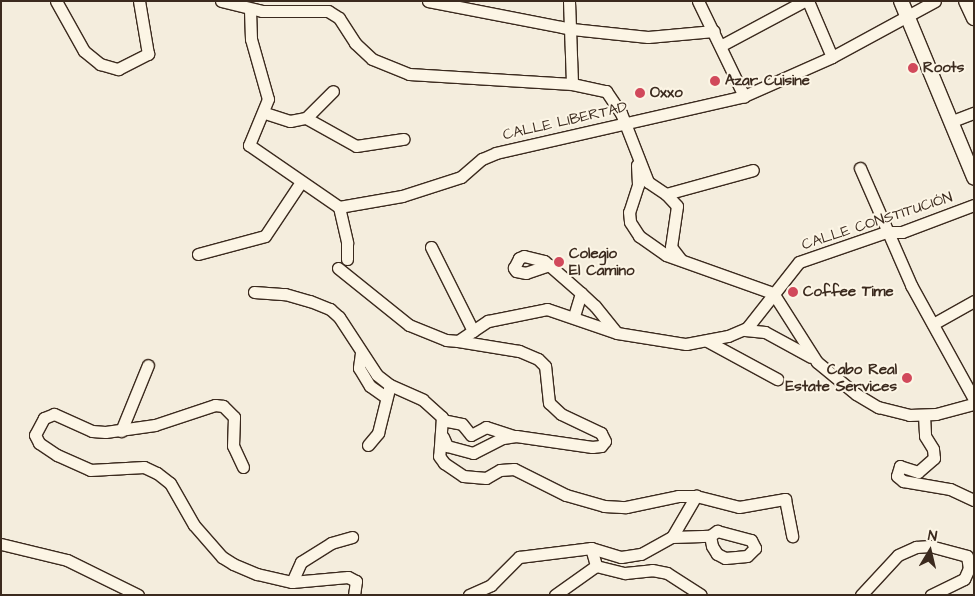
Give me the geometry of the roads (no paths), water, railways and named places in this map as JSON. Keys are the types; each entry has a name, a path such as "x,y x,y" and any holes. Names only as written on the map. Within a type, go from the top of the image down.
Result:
{"main road":[{"path":"901,1 974,177"},
{"path":"966,1 974,18"}],"street":[{"path":"56,1 84,51 100,64 118,70 146,57 148,50 139,1"},
{"path":"221,1 250,10 319,9 335,15"},
{"path":"332,1 335,15 361,50 395,70 447,78 572,84 606,92 626,123 637,161 648,182 666,194 676,206 671,247 680,260"},
{"path":"428,1 572,29 648,36 714,31"},
{"path":"569,1 572,29 572,84"},
{"path":"698,1 722,45 744,96"},
{"path":"722,45 804,1"},
{"path":"808,1 832,57"},
{"name":"CALLE LIBERTAD","path":"339,207 418,192 461,177 490,155 744,96 832,57 936,1"},
{"path":"250,10 251,39 266,86 268,99 265,113 249,145 339,207 347,243 347,258"},
{"path":"265,113 284,121 306,118 334,91"},
{"path":"950,122 974,113"},
{"path":"306,118 356,146 403,139"},
{"path":"637,161 638,183 631,203 630,222 649,244 680,260 773,293 817,362"},
{"path":"860,168 886,232 974,399"},
{"path":"666,194 753,170"},
{"path":"198,254 265,236 301,182"},
{"name":"CALLE CONSTITUCIÓN","path":"745,330 799,262 886,232 902,232 974,206"},
{"path":"431,247 472,331"},
{"path":"549,265 581,293 617,333"},
{"path":"254,292 285,294 330,309 346,326 373,371 390,385 423,400 442,420 462,424 472,435 486,427 516,436 592,447 601,446 605,441 601,433 561,414 549,403 545,366 538,359 519,351 438,338 409,325 338,268"},
{"path":"574,316 581,293"},
{"path":"933,324 974,301"},
{"path":"458,341 488,321 520,312 547,309 574,316 617,333 671,343 707,341 745,330 768,333 817,362 846,387 878,407 898,413 924,415 974,404"},
{"path":"707,341 777,378"},
{"path":"361,352 359,368 370,386 386,397"},
{"path":"122,431 148,365"},
{"path":"368,445 378,433 390,385"},
{"path":"243,467 233,446 234,417 223,406 215,405 155,425 122,431 92,431 54,414 44,418 35,435 38,443 70,464 90,470 144,467 157,473 170,482 194,525 222,557 257,574 292,582 348,577 356,581 354,595"},
{"path":"924,415 925,436 933,449 934,460 916,472 900,466 897,476 903,481 950,489 974,500"},
{"path":"442,420 443,437 439,456 444,463 468,477 486,478 500,470 514,469 566,495 604,506 626,506 696,496 739,507 785,499 792,536"},
{"path":"443,437 447,446 473,453 503,438 516,436"},
{"path":"672,537 696,496"},
{"path":"469,595 491,585 519,557 591,548 621,557 641,554 672,537 710,536"},
{"path":"292,582 301,562 332,543 352,537"},
{"path":"1,544 67,560 138,595"},
{"path":"861,595 898,555 916,547 930,546 967,556 970,568 964,579 931,595"},
{"path":"591,548 596,566"},
{"path":"555,595 596,566 625,573 652,570 667,573 701,595"}],"place":[{"name":"Roots","path":"913,68"},
{"name":"Azar Cuisine","path":"715,81"},
{"name":"Oxxo","path":"640,93"},
{"name":"Colegio El Camino","path":"559,262"},
{"name":"Coffee Time","path":"793,292"},
{"name":"Cabo Real Estate Services","path":"907,378"}]}
